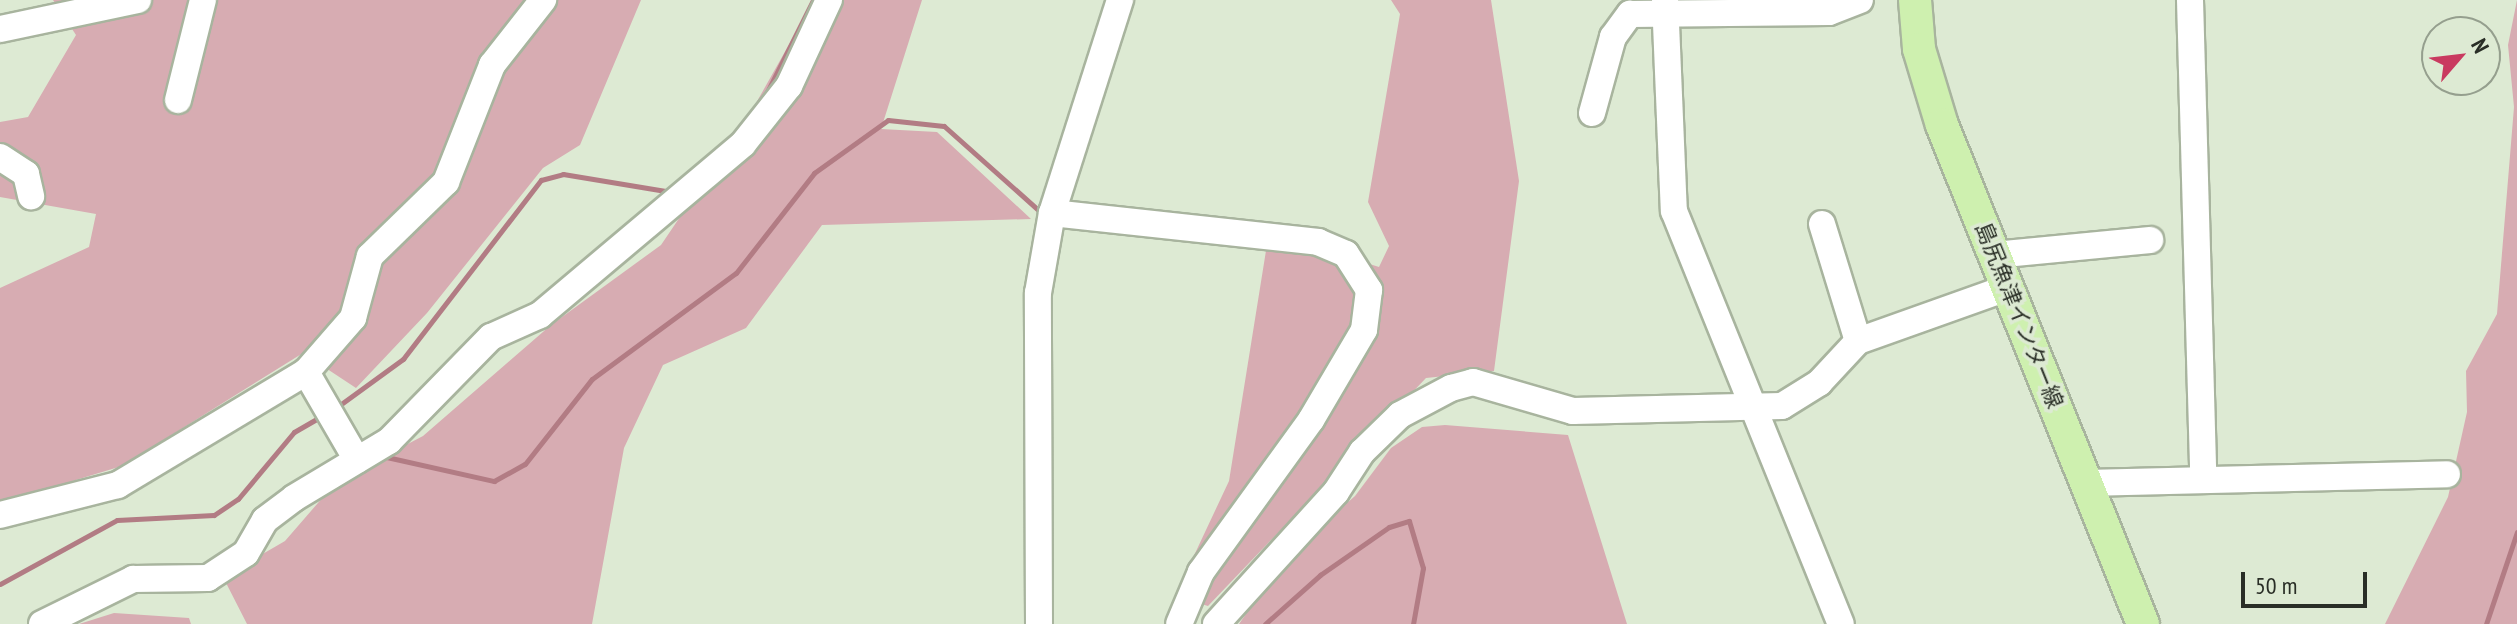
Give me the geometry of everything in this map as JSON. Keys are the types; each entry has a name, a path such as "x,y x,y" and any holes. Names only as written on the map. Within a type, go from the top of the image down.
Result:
{"main road":[{"name":"島尻魚津インター線","path":"1915,0 1926,80 2143,624"}],"street":[{"path":"0,29 138,0"},
{"path":"178,100 203,0"},
{"path":"0,515 118,485 306,372 353,318 370,256 446,182 492,65 543,0"},
{"path":"42,624 133,579 208,578 246,553 265,520 389,441 491,337 540,315 743,144 789,86 829,0"},
{"path":"1039,624 1038,293 1052,213 1120,0"},
{"path":"1592,113 1621,23 1630,14 1665,5 1829,12 1860,0"},
{"path":"2190,0 2203,479"},
{"path":"1665,5 1674,211 1756,407 1841,624"},
{"path":"0,157 26,174 31,196"},
{"path":"1052,213 1318,242 1346,254 1369,290 1364,330 1311,420 1201,572 1179,624"},
{"path":"1822,224 1858,341"},
{"path":"1994,255 2150,240"},
{"path":"1216,624 1336,492 1362,452 1400,415 1451,388 1473,382 1573,411 1782,406 1819,383 1858,341 2007,288"},
{"path":"306,372 357,460"},
{"path":"2088,483 2447,474"}],"shaded area":[{"path":"53,0 641,0 580,145 543,168 427,313 356,388 303,353 122,466 0,503 0,288 89,247 96,214 0,197 0,122 28,117 76,35"},
{"path":"814,0 922,0 881,129 937,132 1031,219 822,225 746,328 663,365 624,448 592,624 247,624 223,577 285,541 337,481 423,436 551,325 661,245 751,112"},
{"path":"1391,0 1491,0 1519,181 1494,371 1426,378 1208,606 1175,596 1229,481 1269,232 1379,267 1389,246 1368,202 1400,14"},
{"path":"2517,0 2517,624 2385,624 2448,497 2467,412 2466,371 2497,314 2514,107 2508,45"},
{"path":"1445,425 1568,435 1627,624 1239,624 1285,558 1355,496 1391,448 1422,427"},
{"path":"114,613 189,618 191,624 79,624"}],"waterway":[{"path":"764,98 813,0"},
{"path":"382,456 494,481 525,464 592,379 736,273 814,173 888,120 944,126 1045,216"},
{"path":"337,407 403,359 541,180 563,174 672,192"},
{"path":"1343,342 1355,319"},
{"path":"0,584 117,520 214,515 238,499 294,432 322,416"},
{"path":"1265,624 1320,575 1389,527 1409,521 1423,568 1413,624"},
{"path":"2486,624 2517,532"}]}
